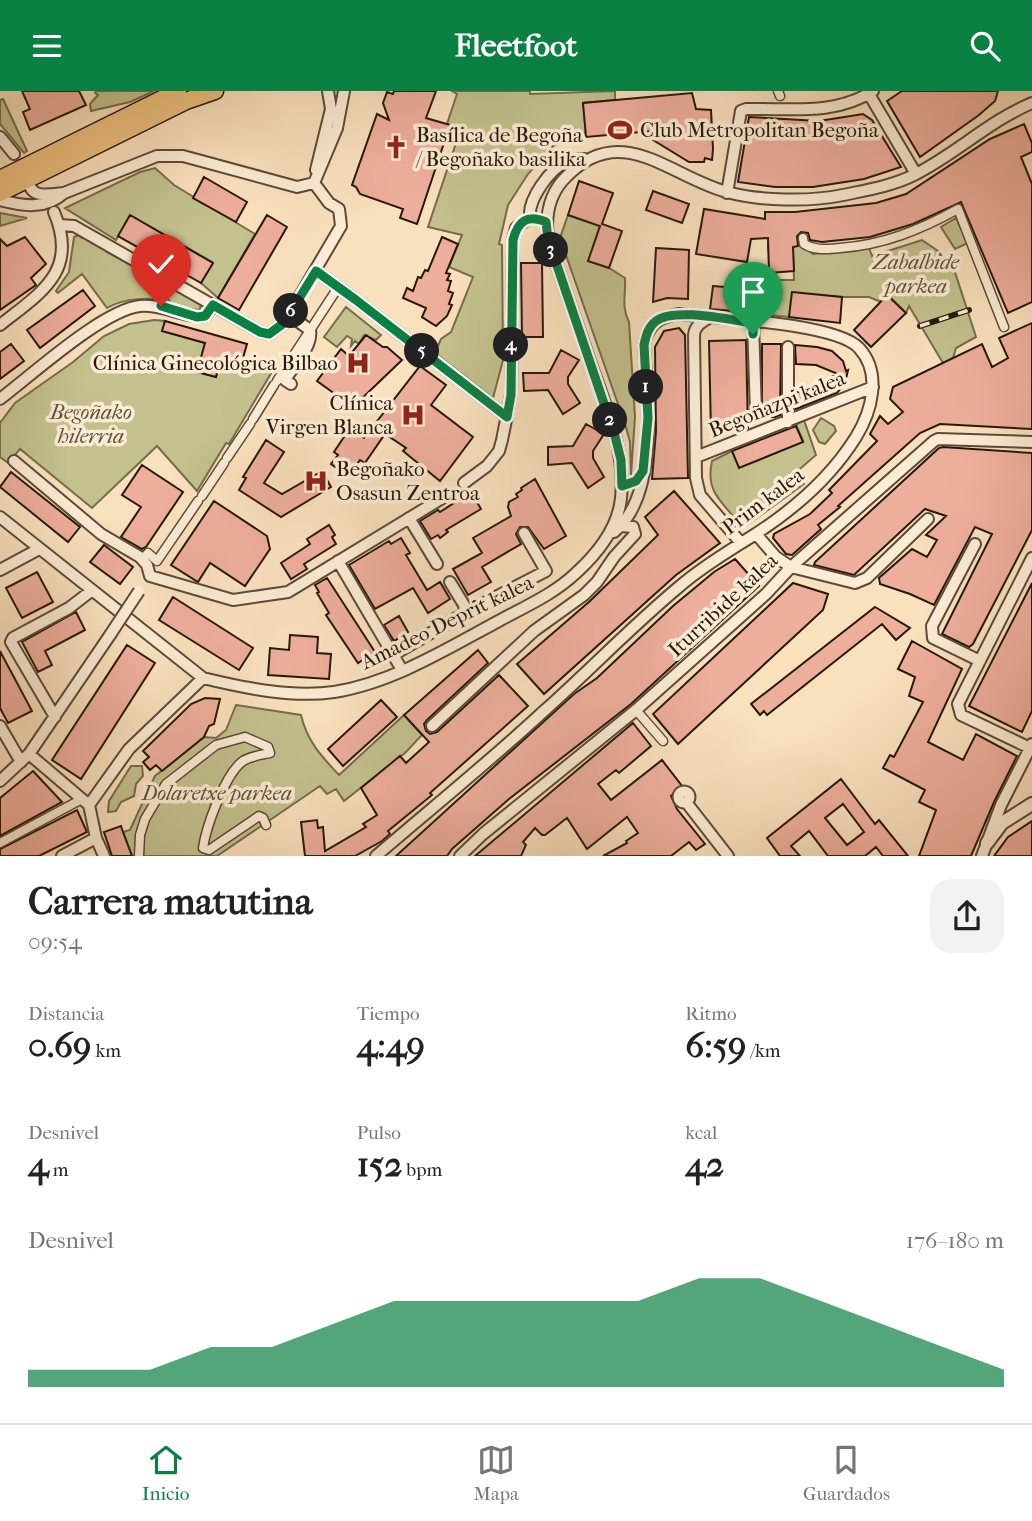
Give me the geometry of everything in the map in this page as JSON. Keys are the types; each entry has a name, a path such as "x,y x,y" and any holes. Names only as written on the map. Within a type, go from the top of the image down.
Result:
{"main road":[{"path":"0,179 178,91"},
{"path":"0,193 186,101 215,91"}],"street":[{"path":"60,225 74,226 260,332 269,334 278,329 289,315 341,226 342,216 339,209 329,202 316,181 316,165 331,109 328,91"},
{"path":"316,181 337,128 344,91"},
{"path":"530,217 530,205 535,193 565,163 614,152 645,155 700,183 727,193 783,199 834,197 888,185 916,174 987,126 1032,104 1026,91"},
{"path":"727,193 741,111 832,107 850,103 871,92 916,174"},
{"path":"0,137 14,155"},
{"path":"0,200 44,205 64,193 157,156 183,156 297,187 316,181"},
{"path":"590,158 560,182 551,198 546,222 551,248 621,460 622,490 617,519 609,535"},
{"path":"29,179 33,192 38,195 64,193"},
{"path":"803,238 804,244 814,250 868,246 911,233 958,209 1004,327"},
{"path":"0,325 42,293 57,273 63,252 60,225 54,212"},
{"path":"530,217 546,222"},
{"path":"464,483 487,466 499,451 511,395 513,240 516,228 530,217"},
{"path":"316,271 507,417"},
{"path":"142,559 148,554 157,561 226,461 337,288"},
{"path":"0,399 105,319 124,309 161,306 197,317 205,316 213,305"},
{"path":"289,315 310,330 311,336 285,380 291,384"},
{"path":"609,535 621,526 637,501 640,488 648,418 645,340 655,321 664,316 684,315 828,332 859,348 868,365 873,387"},
{"path":"684,315 693,323 695,329 696,478 700,495 741,543"},
{"path":"695,329 710,317"},
{"path":"753,323 756,413"},
{"path":"788,347 788,422"},
{"name":"Begoñazpi kalea","path":"696,457 873,387"},
{"name":"Prim kalea","path":"376,856 518,736 677,589 756,534 820,482 856,437 866,415 873,387"},
{"name":"Iturribide kalea","path":"460,856 483,834 636,710 766,594 791,567 938,439 1032,442"},
{"path":"15,461 101,534 142,559 150,576 233,600 288,592 444,497"},
{"path":"622,490 636,481 643,471"},
{"path":"622,490 631,495 640,488"},
{"name":"Amadeo Deprit kalea","path":"0,517 203,678 244,687 302,693 333,692 364,685 402,670 543,597 574,575 609,535"},
{"path":"409,518 437,564"},
{"path":"756,534 776,557 791,567 859,583 928,519"},
{"path":"432,726 534,631 591,588 635,534 633,527 621,526"},
{"path":"393,655 465,613 546,571 524,533"},
{"path":"975,544 931,631 933,638 979,661"},
{"path":"0,570 39,549"},
{"path":"982,856 1001,805 1031,747 961,715 958,704 1032,558"},
{"path":"338,561 402,670"},
{"path":"0,782 25,758 55,717 150,576"},
{"path":"450,582 464,605 465,613"},
{"path":"55,717 11,642 13,638 69,608 91,591"},
{"path":"0,843 85,802 137,741 203,678"},
{"path":"636,710 663,741"},
{"path":"0,726 25,758 85,802 104,856"},
{"path":"138,856 139,835 145,819 166,784 216,745 229,740 245,737 268,747 270,753 244,760 232,772 216,805 203,848 209,851 259,816 266,825"},
{"path":"686,801 728,856"},
{"path":"987,843 1002,823 1032,804"},
{"path":"62,856 96,838"}],"green space":[{"path":"96,91 154,91 130,102 91,111 90,104 98,95"},
{"path":"452,91 530,91 530,94 615,91 615,100 583,103 586,132 553,146 528,174 508,205 499,244 502,245 503,360 493,398 435,353 441,339 451,332 473,277 449,267 462,235 428,227 460,131 447,124 457,94"},
{"path":"3,99 27,151 24,153 0,124 0,100"},
{"path":"155,168 174,185 255,234 218,298 201,283 212,262 130,215 116,240 65,208 140,172"},
{"path":"0,213 27,218 0,226"},
{"path":"568,215 600,226 589,261 609,268 625,278 624,306 629,322 635,417 631,475 630,442 625,424 560,238"},
{"path":"956,218 968,243 955,249 941,227"},
{"path":"79,235 82,238 86,235 108,249 107,252 201,302 200,309 196,312 171,306 169,300 145,299 129,300 107,308 82,274 58,293 56,291 69,272 74,237"},
{"name":"Zabalbide parkea","path":"796,240 813,254 869,248 872,256 922,240 953,266 976,337 956,348 953,358 943,363 909,306 906,313 888,295 881,302 869,297 792,293 789,317 769,315 766,280 794,280 793,249 768,250 768,242"},
{"path":"346,307 381,335 376,340 364,335 359,344 355,341 351,346 352,339 347,336 337,347 324,337"},
{"name":"Begoñako hilerria","path":"165,321 163,331 205,343 198,372 216,377 220,360 241,365 243,360 273,370 197,491 157,446 92,508 20,449 8,463 0,457 0,423 15,403 73,362 104,336 129,324"},
{"path":"821,418 834,426 836,431 825,444 819,442 813,430"},
{"path":"804,420 816,455 794,474 804,484 747,525 741,525 713,489 710,472 712,461 732,451 803,441 796,425"},
{"name":"Dolaretxe parkea","path":"236,705 301,715 311,740 339,775 404,715 422,735 405,753 344,801 336,789 327,794 320,786 217,856 132,856 123,832 130,830 155,776 204,737 216,738 226,730"},
{"path":"131,766 142,766 143,776 136,784 134,796 121,802 116,811 108,812 109,801"}],"building":[{"path":"22,91 79,91 86,105 30,130 23,112 30,109"},
{"name":"Basílica de Begoña / Begoñako basilika","path":"394,91 436,91 426,118 450,125 417,224 400,218 403,209 360,194 352,185 377,114 389,120 383,103 387,92 393,94"},
{"path":"902,91 998,91 995,101 979,115 920,157 887,101"},
{"path":"692,93 696,109 711,110 712,160 705,158 704,162 689,162 653,140 652,131 586,137 583,103"},
{"path":"863,114 872,120 901,167 864,179 813,187 775,187 738,182 749,117 819,121"},
{"path":"1024,124 1032,143 1032,152 1021,157 1032,184 1032,302 1008,313 961,202 913,224 870,237 822,242 810,240 808,233 801,232 797,236 798,246 793,247 794,271 769,273 768,238 751,239 747,262 696,254 704,209 765,219 765,212 795,212 876,203 906,194 990,139"},
{"path":"204,177 247,202 236,222 193,198"},
{"path":"579,181 613,193 602,224 622,231 609,268 588,261 600,226 568,215"},
{"path":"653,191 689,204 682,223 646,210"},
{"path":"130,215 213,263 201,283 118,236"},
{"path":"267,215 287,227 239,310 218,298"},
{"path":"25,237 46,264 31,278 36,285 0,310 0,239 7,246"},
{"path":"442,237 458,244 446,273 450,274 447,280 451,281 448,291 453,293 449,304 452,305 447,316 436,326 422,317 426,308 403,298 407,288 413,291 418,277 421,278 425,270 428,271"},
{"path":"656,248 689,250 688,299 667,298 653,302"},
{"path":"521,263 542,263 543,337 522,337"},
{"path":"713,286 759,290 757,313 710,309"},
{"path":"83,290 95,306 40,348 27,330"},
{"path":"792,292 842,297 840,323 789,317"},
{"path":"887,295 906,313 871,347 854,330"},
{"path":"165,321 247,344 241,365 220,360 216,377 197,372 205,343 162,331"},
{"path":"1032,323 1032,429 940,424 920,433 818,525 821,529 792,555 786,554 773,538 774,534 810,514 832,493 829,490 877,441 870,434 880,416 888,424 903,412 890,399 893,387 982,344 992,367 1008,358 999,338"},
{"path":"679,328 685,335 688,478 652,479 656,431 655,347 664,331"},
{"path":"366,335 387,347 402,360 353,407 317,381 341,349 349,356"},
{"path":"746,340 748,428 740,431 711,432 709,341"},
{"path":"11,344 24,361 0,379 0,352"},
{"path":"762,344 781,344 780,415 775,417 762,417"},
{"path":"795,345 832,351 843,361 846,371 848,370 845,383 837,393 796,409 796,393 838,374 816,365 796,364"},
{"path":"561,350 579,360 568,377 568,384 580,403 563,414 548,390 524,391 523,373 549,373"},
{"name":"Clínica Virgen Blanca","path":"420,366 446,385 431,405 473,437 440,481 403,451 406,448 385,434 365,463 360,460 348,476 331,464 338,455 334,452 350,428 364,438"},
{"path":"586,424 604,434 593,451 593,458 604,477 588,488 572,463 548,465 548,447 573,446"},
{"path":"796,426 803,442 739,468 732,451"},
{"name":"Begoñako Osasun Zentroa","path":"266,440 284,452 264,483 282,494 322,471 331,487 281,517 239,490 246,478 243,477"},
{"path":"943,447 1032,453 1032,530 969,647 942,634 992,534 975,527 934,605 880,584 879,578 912,549 927,557 937,540 926,535 946,516 925,509 854,575 814,565"},
{"path":"142,465 183,492 142,549 121,537 141,507 122,495"},
{"path":"11,472 80,527 68,542 0,487"},
{"path":"535,479 566,536 544,549 528,527 520,527 516,534 521,544 482,567 491,582 468,595 453,569 482,553 473,538 511,516 509,502 518,497 516,494 521,488"},
{"path":"674,491 720,543 676,575 544,694 517,664 590,601 658,535 645,517"},
{"path":"471,492 481,509 446,530 448,532 440,538 438,535 431,539 420,521"},
{"path":"214,501 267,536 270,549 245,586 210,563 198,582 171,565"},
{"path":"329,525 335,535 332,537 336,544 304,564 307,569 291,579 281,563 310,544 307,539"},
{"path":"401,538 410,553 406,555 427,590 440,582 450,599 428,613 413,588 375,609 349,565 389,541 391,544"},
{"path":"104,545 133,567 120,584 90,562"},
{"path":"735,559 759,586 631,704 509,799 447,856 396,856 574,694 597,678 673,606 714,572"},
{"path":"37,572 53,602 22,618 6,588"},
{"path":"327,578 375,652 358,663 326,615 329,613 317,593 319,592 315,585"},
{"path":"793,583 828,594 823,610 678,744 653,714"},
{"path":"1032,583 1032,711 1022,732 969,706"},
{"path":"173,597 253,648 239,670 159,620"},
{"path":"875,607 910,628 896,640 882,624 767,715 764,711 760,715 751,704"},
{"path":"76,612 85,630 45,651 52,665 38,672 22,642"},
{"path":"399,616 408,632 394,641 384,625"},
{"path":"290,635 318,637 317,653 331,654 329,679 268,675 270,648 289,650"},
{"path":"912,641 962,669 928,742 963,760 976,734 1017,756 971,856 919,856 936,810 919,802 925,790 883,768 890,755 894,757 923,702 909,696 915,677 898,669"},
{"path":"127,645 155,663 81,779 52,760"},
{"path":"478,650 488,663 427,720 424,724 426,731 430,734 437,732 499,675 528,706 430,793 432,795 388,831 390,834 382,841 355,856 305,856 301,822 317,820 318,828 323,827 325,851 366,827 363,824 377,815 361,788 400,756 406,763 429,742 404,715"},
{"path":"0,651 32,711 8,723 0,708"},
{"path":"205,698 220,699 214,724 209,726 204,737 162,771 156,765 150,770 143,762 149,757 143,751 191,704"},
{"path":"381,700 397,717 343,766 328,749"},
{"path":"633,723 651,746 619,773 616,770 598,784 611,800 662,760 682,786 671,796 677,809 705,844 696,850 689,842 671,856 603,856 627,843 626,841 638,833 627,817 587,849 567,818 545,835 535,828 523,842 526,845 521,856 475,856"},
{"path":"33,771 62,802 0,836 0,798"},
{"path":"841,779 875,824 879,820 908,856 883,856 876,847 865,856 828,856 809,831 791,846 800,856 780,856 767,838","holes":["843,804 864,832 847,845 825,818"]},
{"path":"77,810 87,832 39,856 0,856 0,849"},
{"path":"1032,821 1032,856 994,856 1008,837"},
{"path":"121,826 132,856 112,856 104,832"}],"railway":[{"path":"920,326 969,310"}],"place":[{"name":"Club Metropolitan Begoña","path":"620,130"},
{"name":"Basílica de Begoña / Begoñako basilika","path":"396,147"},
{"name":"Clínica Ginecológica Bilbao","path":"358,363"},
{"name":"Clínica Virgen Blanca","path":"413,415"},
{"name":"Begoñako Osasun Zentroa","path":"316,481"}],"route":[{"path":"161,306 197,317 205,316 213,305 260,332 269,334 284,323 316,271 507,417 511,395 513,240 516,228 524,220 530,217 539,219 546,222 548,239 608,411 621,460 622,486 636,481 643,471 648,418 644,345 647,333 655,321 664,316 679,314 723,319 753,323 753,334"}]}
